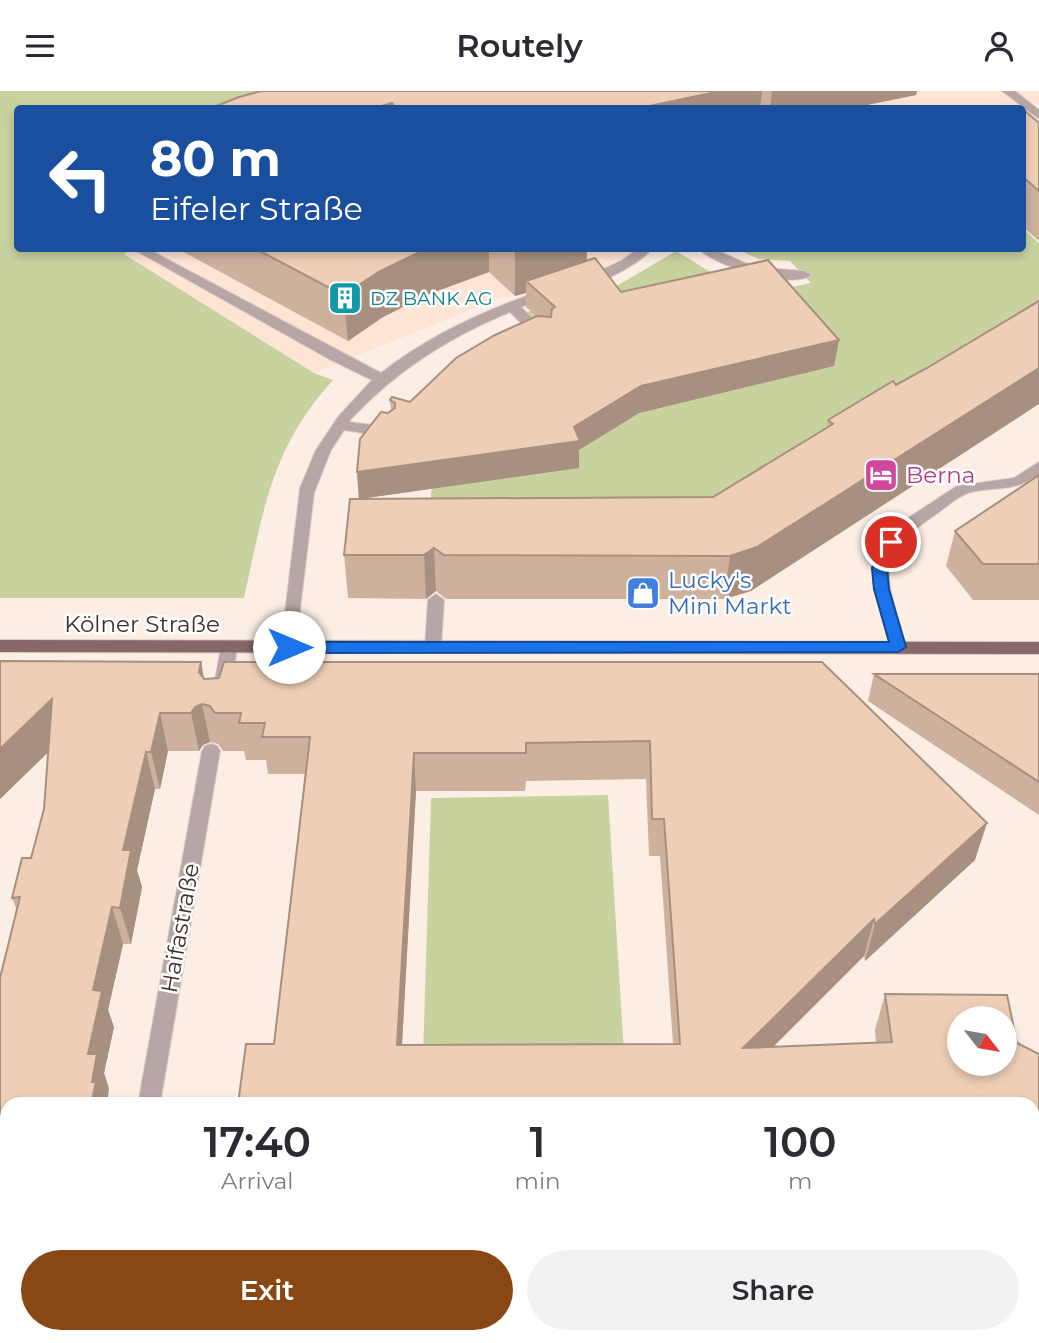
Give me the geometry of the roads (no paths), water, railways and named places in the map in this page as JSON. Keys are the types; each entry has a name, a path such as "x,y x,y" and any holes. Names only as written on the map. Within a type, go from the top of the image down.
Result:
{"main road":[{"name":"Kölner Straße","path":"0,646 1039,647"}],"street":[{"path":"1008,91 1025,105"},
{"path":"144,252 334,356 382,379"},
{"path":"289,647 308,489 320,458 355,405 382,379 446,334 511,305 626,264 642,252"},
{"path":"712,252 751,270 778,276 804,275"},
{"path":"511,305 544,338"},
{"path":"340,425 388,432"},
{"path":"898,647 882,589 880,568 891,542 911,524 962,489 1018,482 1039,467"},
{"path":"433,647 436,600"},
{"path":"221,697 229,647"},
{"name":"Haifastraße","path":"150,1097 211,751"}],"place":[{"name":"DZ BANK AG","path":"345,298"},
{"name":"Berna","path":"881,475"},
{"name":"Lucky's Mini Markt","path":"643,593"}]}
